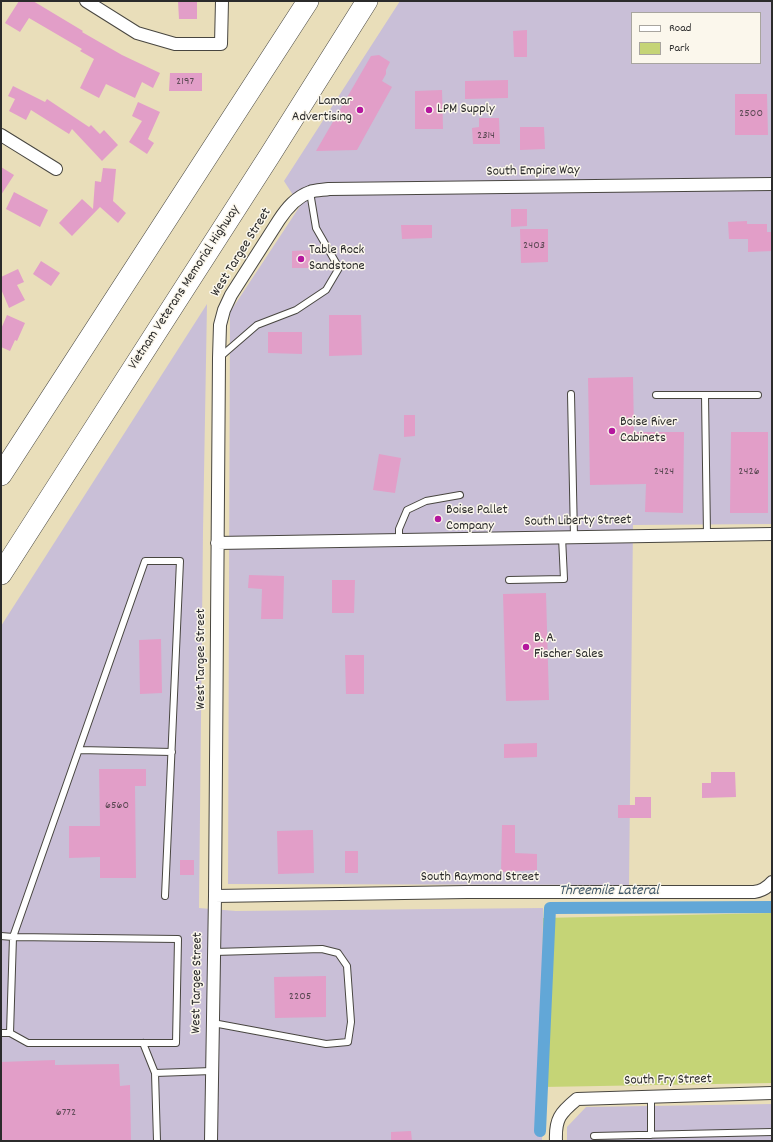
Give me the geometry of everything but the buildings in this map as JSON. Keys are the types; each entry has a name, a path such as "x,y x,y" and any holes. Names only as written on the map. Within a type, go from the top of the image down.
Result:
{"highway":[{"path":"1,475 308,1"},
{"name":"Vietnam Veterans Memorial Highway","path":"1,574 266,162 367,1"}],"street":[{"path":"86,1 137,33 175,44 221,44 222,1"},
{"path":"1,135 56,169"},
{"name":"South Empire Way","path":"296,199 310,192 329,190 772,184"},
{"name":"West Targee Street","path":"211,1141 215,896 220,325 224,310 231,295 279,220 296,199"},
{"name":"South Liberty Street","path":"218,543 772,534"},
{"name":"South Raymond Street","path":"215,896 467,892 754,892 761,891 770,884"},
{"name":"South Fry Street","path":"556,1141 558,1117 577,1099 772,1093"}],"lane":[{"path":"219,358 257,325 296,310 326,290 339,268 316,228 310,192"},
{"path":"509,580 564,579 568,537 571,394"},
{"path":"656,395 758,395"},
{"path":"705,395 707,535"},
{"path":"399,540 399,529 407,510 426,501 460,495"},
{"path":"10,1033 13,936 145,561 180,561 166,896"},
{"path":"79,750 172,752"},
{"path":"1,936 178,940 176,1043 28,1043 10,1033 1,1033"},
{"path":"213,1023 326,1044 348,1042 351,1022 347,966 338,953 322,949 214,952"},
{"path":"143,1043 155,1073 157,1141"},
{"path":"155,1073 212,1071"},
{"path":"651,1096 652,1135"},
{"path":"594,1136 772,1132"}],"shaded area":[{"path":"400,1 772,1 772,524 633,525 629,885 228,884 230,312 300,206 284,181"},
{"path":"207,304 199,908 236,911 543,908 542,1141 1,1141 1,626"},
{"path":"772,1104 772,1141 567,1141 567,1127 586,1107"}],"green space":[{"path":"772,913 772,1083 542,1087 543,918"}],"waterway":[{"name":"Threemile Lateral","path":"540,1131 550,908 772,907"}],"place":[{"name":"Lamar Advertising","path":"360,110"},
{"name":"LPM Supply","path":"429,110"},
{"name":"Table Rock Sandstone","path":"301,259"},
{"name":"Boise River Cabinets","path":"612,431"},
{"name":"Boise Pallet Company","path":"438,519"},
{"name":"B. A. Fischer Sales","path":"526,647"}]}
